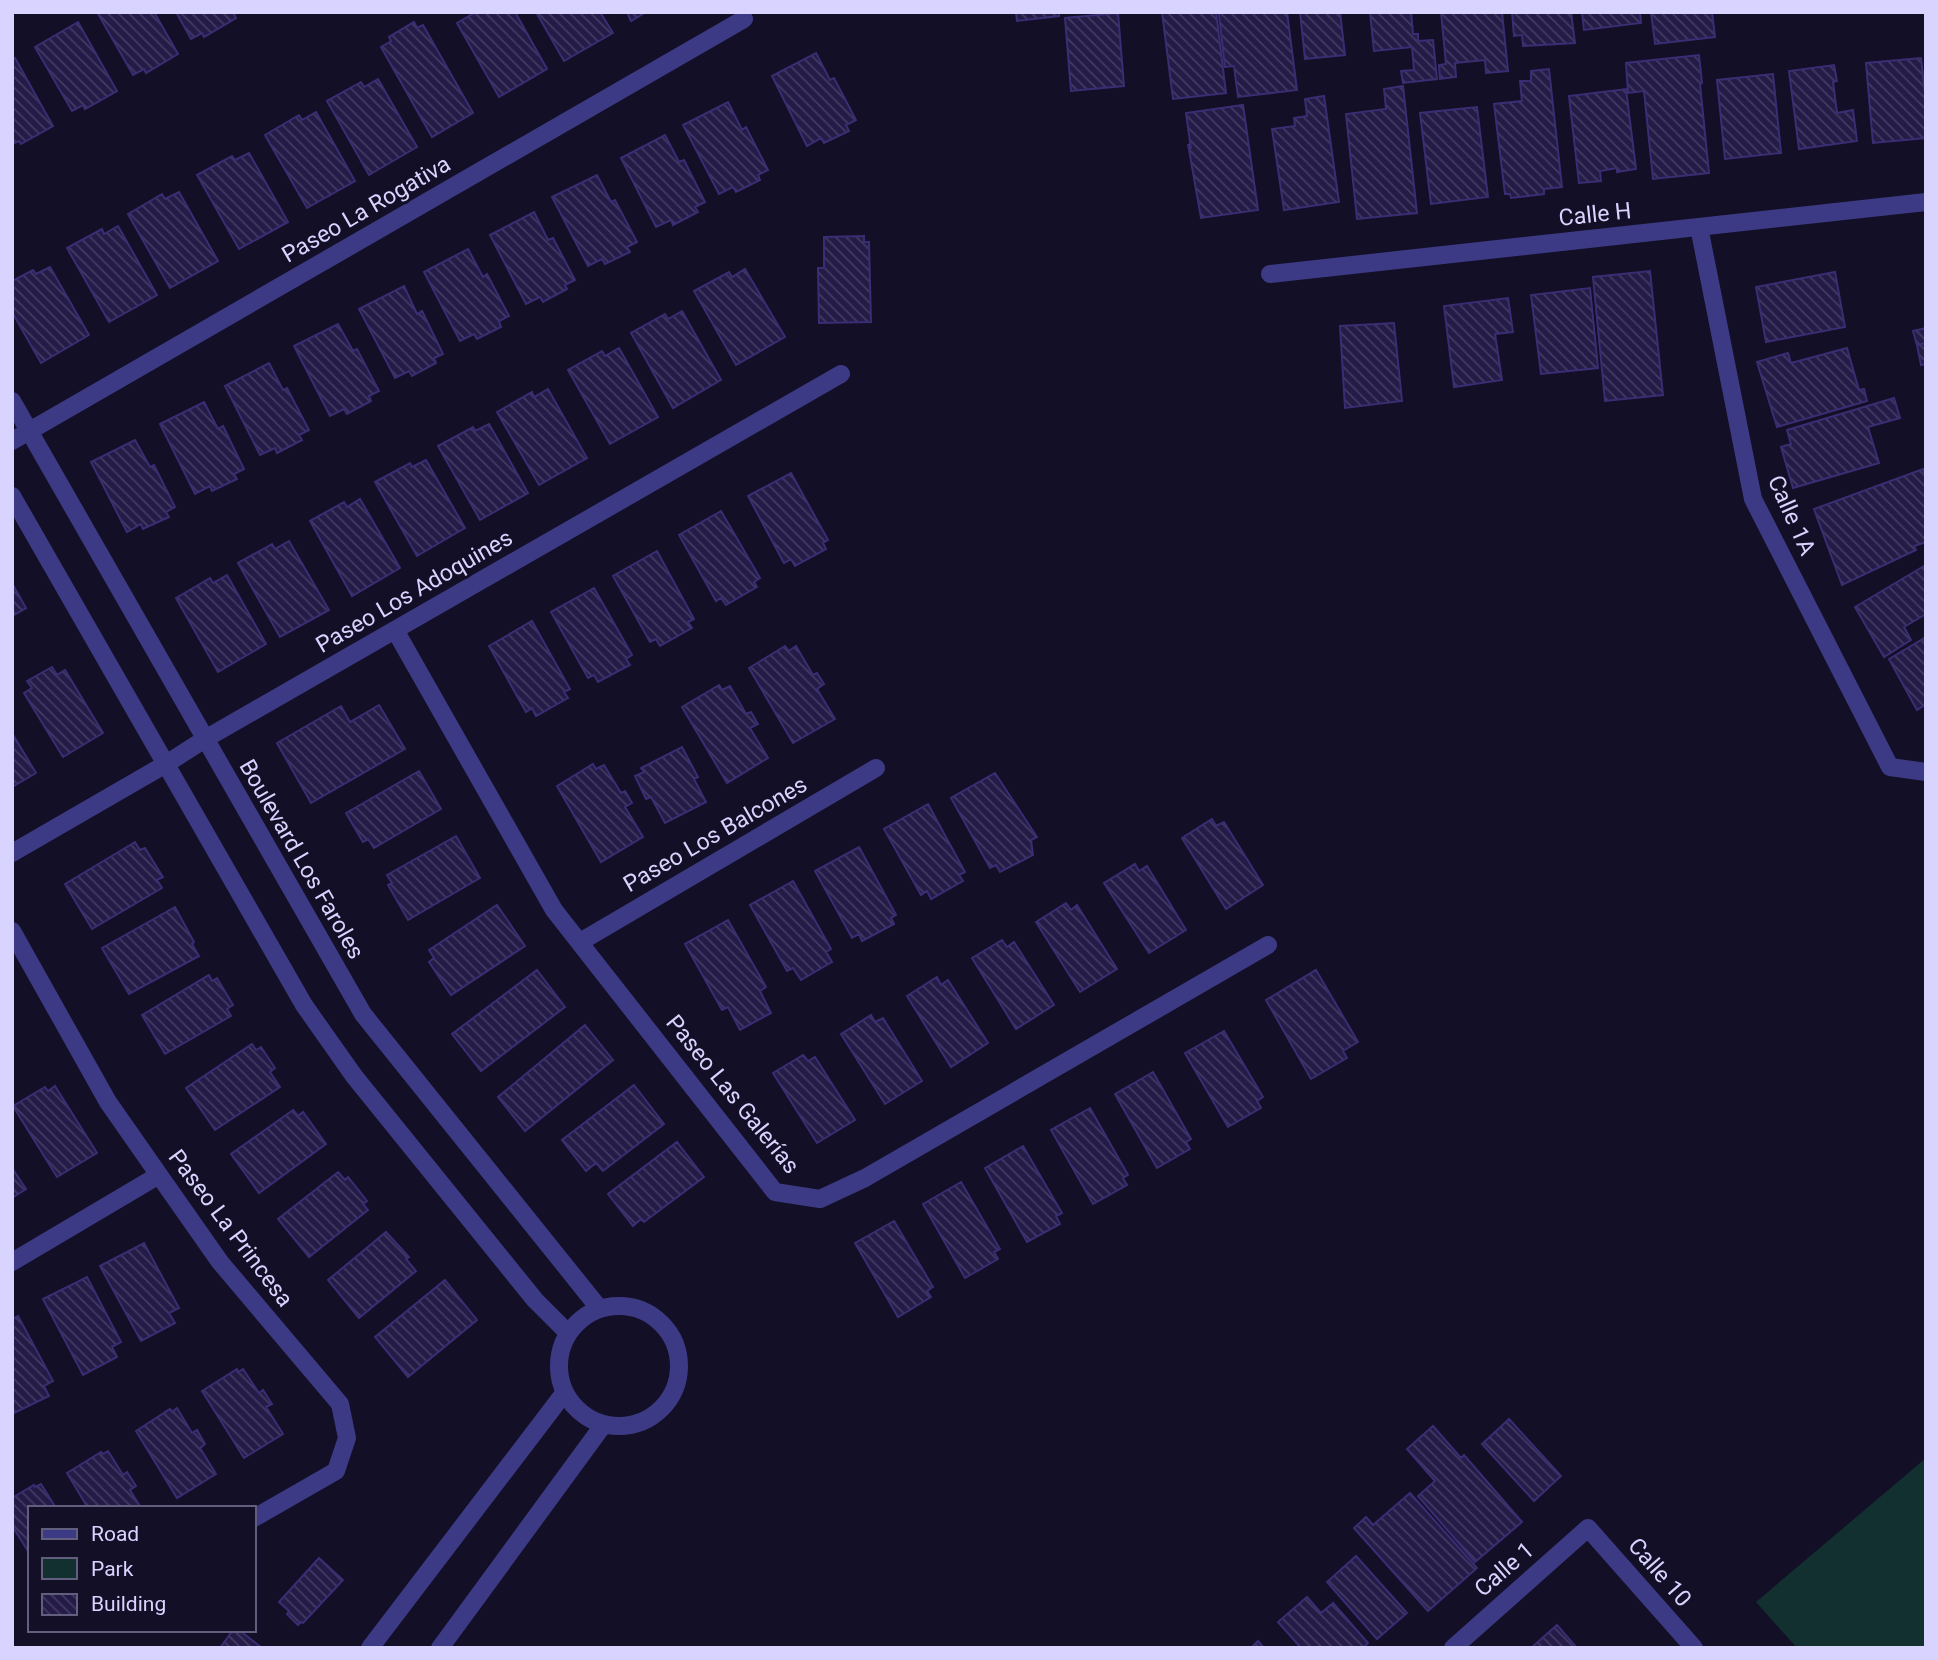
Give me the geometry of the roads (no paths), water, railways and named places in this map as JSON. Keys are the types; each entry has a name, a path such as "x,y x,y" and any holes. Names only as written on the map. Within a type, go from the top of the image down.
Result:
{"street":[{"name":"Paseo La Rogativa","path":"12,441 744,19"},
{"name":"Calle H","path":"1270,274 1926,202"},
{"name":"Calle 1A","path":"1699,227 1752,499 1889,767 1926,772"},
{"name":"Paseo Los Adoquines","path":"12,853 205,739 841,374"},
{"name":"Boulevard Los Faroles","path":"12,401 363,1014 599,1308"},
{"path":"12,496 304,1004 354,1076 535,1300 568,1333"},
{"name":"Paseo Las Galerías","path":"395,630 554,910 775,1192 820,1199 865,1178 1268,946"},
{"name":"Paseo Los Balcones","path":"580,942 876,768"},
{"name":"Paseo La Princesa","path":"12,930 108,1102 220,1262 340,1404 347,1438 336,1471 256,1517"},
{"path":"12,1262 159,1175"},
{"path":"620,1305 640,1309 649,1314 657,1319 670,1335 678,1354 679,1374 673,1393 660,1409 644,1421 625,1426 604,1424 588,1418 565,1392 559,1372 561,1352 568,1333 582,1318 599,1308 620,1305"},
{"path":"370,1648 565,1392"},
{"path":"440,1648 604,1424"},
{"name":"Calle 1","path":"1453,1648 1588,1528"},
{"name":"Calle 10","path":"1588,1528 1694,1648"}]}
